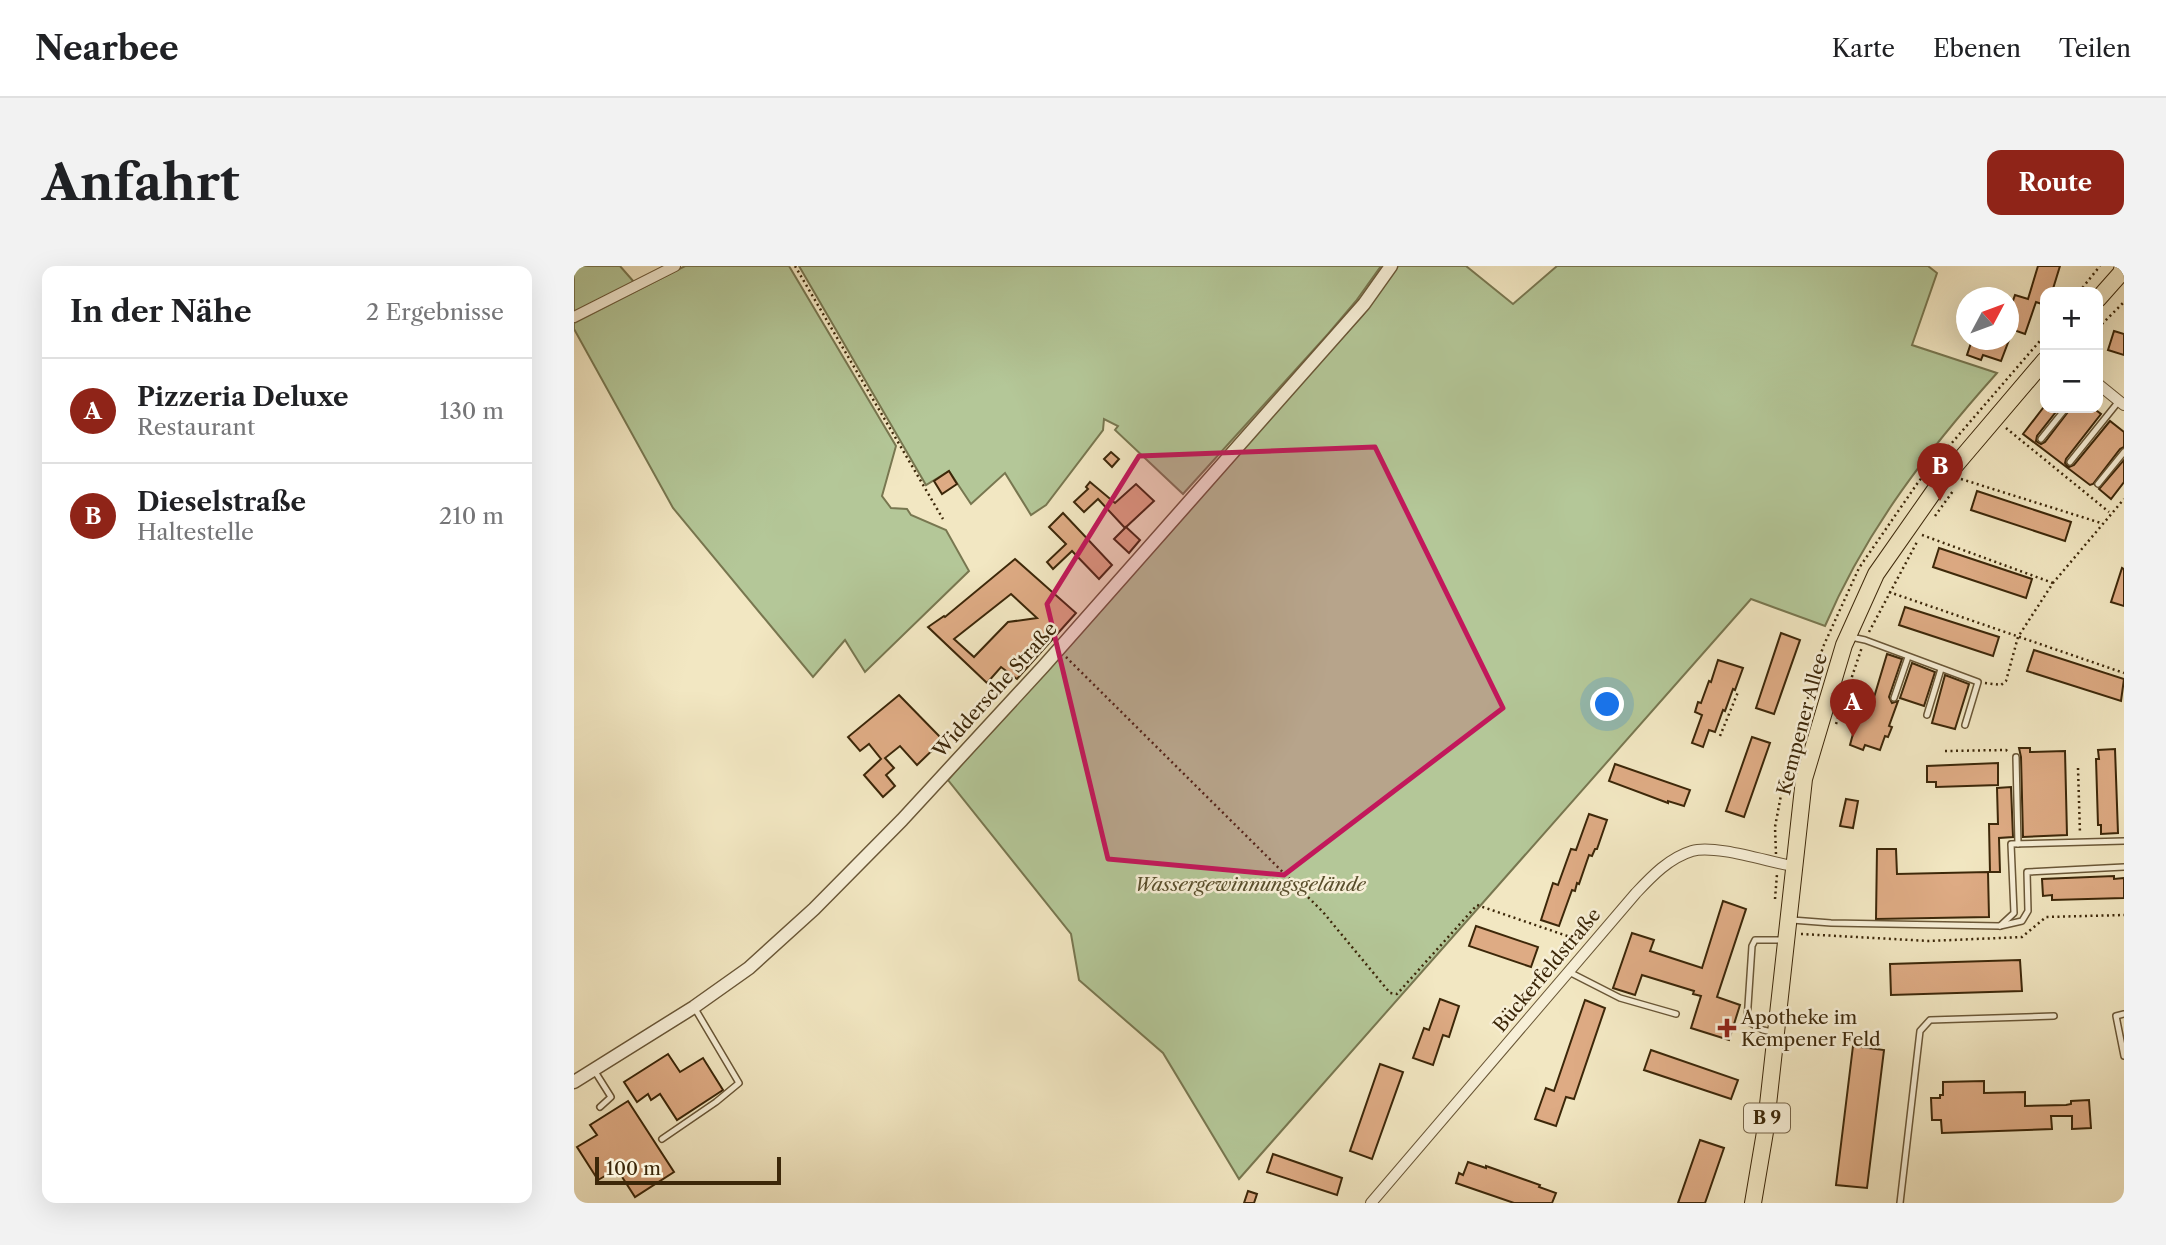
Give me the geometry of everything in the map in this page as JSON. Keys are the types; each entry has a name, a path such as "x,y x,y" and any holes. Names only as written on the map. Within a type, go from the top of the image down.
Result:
{"main road":[{"path":"2103,293 2123,270"},
{"name":"Kempener Allee","path":"1753,1203 1765,1132 1804,779 1848,636 1876,574 1937,487 2040,366"}],"street":[{"path":"574,317 675,266"},
{"name":"Widdersche Straße","path":"574,1082 694,1007 749,968 814,909 902,820 1058,649 1364,304 1391,266"},
{"path":"2103,388 2121,403"},
{"name":"Bückerfeldstraße","path":"1371,1203 1661,867 1693,850 1722,851 1793,866"}],"lane":[{"path":"2070,462 2121,403"},
{"path":"2041,439 2062,413"},
{"path":"2098,484 2124,452"},
{"path":"1848,636 1978,682 1965,725"},
{"path":"1894,698 1908,657"},
{"path":"1927,715 1941,669"},
{"path":"2016,757 2018,844"},
{"path":"2000,926 2014,913 2011,845 2124,841"},
{"path":"1788,920 2000,926 2022,921 2028,911 2028,872 2124,867"},
{"path":"1776,1032 1763,1030 1747,1021 1752,946 1755,940 1761,939 1786,941"},
{"path":"1569,972 1620,998 1676,1014"},
{"path":"662,1139 740,1083 694,1007"},
{"path":"2124,1014 2116,1016 2124,1056"},
{"path":"1900,1203 1920,1031 1930,1020 2054,1016"},
{"path":"594,1070 611,1097 600,1107"}],"path":[{"path":"795,266 943,519"},
{"path":"2083,287 2100,266"},
{"path":"2103,323 2124,302"},
{"path":"1775,900 1775,827 1784,779 1823,647 1859,568 1919,481 2040,341"},
{"path":"1995,419 2110,513"},
{"path":"1960,479 2101,523"},
{"path":"1935,516 1954,489"},
{"path":"1978,682 2001,685 2006,681 2018,637 2053,583 2124,499"},
{"path":"1835,728 1865,640 1889,592 1928,526"},
{"path":"1921,535 2053,583"},
{"path":"1889,592 2124,673"},
{"path":"1058,649 1323,912 1390,993 1397,994 1477,905 1576,939 1588,949"},
{"path":"1720,736 1738,692"},
{"path":"1945,751 2006,750 2016,757"},
{"path":"2078,768 2081,842"}],"highlighted area":[{"path":"1375,447 1503,708 1284,875 1108,859 1047,604 1139,456"}],"green space":[{"path":"574,266 620,266 634,282 574,314"},
{"path":"685,266 789,266 896,446 882,496 891,508 907,509 911,515 946,530 969,571 865,672 845,640 813,677 673,508 574,329 574,323"},
{"path":"799,266 1381,266 1328,334 1183,494 1115,430 1118,426 1104,419 1103,430 1046,505 1031,515 1005,473 971,504 949,471 926,485"},
{"name":"Wassergewinnungsgelände","path":"1396,266 1466,266 1513,304 1557,266 1928,266 1937,273 1912,345 1997,373 1900,492 1859,557 1825,626 1751,599 1239,1179 1163,1053 1079,980 1071,934 948,780 1363,315"}],"building":[{"path":"2038,266 2060,266 2054,287 2040,287 2040,303 2036,302 2025,334 2019,332 2019,296 2028,299"},
{"path":"2114,331 2124,334 2124,355 2108,350"},
{"path":"1969,350 2005,350 2001,361 1983,355 1981,360 1967,355"},
{"path":"2040,412 2055,413 2037,436 2036,441 2041,444 2067,413 2100,413 2065,463 2069,467 2074,465 2110,421 2124,432 2124,447 2090,485 2023,434"},
{"path":"1111,452 1119,459 1112,467 1104,459"},
{"path":"2124,460 2124,482 2111,499 2099,489"},
{"path":"949,471 957,484 942,494 934,481"},
{"path":"1090,482 1115,503 1136,484 1154,501 1125,528 1098,499 1084,512 1074,502 1088,489 1086,487"},
{"path":"1977,491 2071,522 2065,541 1971,510"},
{"path":"1063,513 1112,565 1099,579 1072,551 1053,569 1047,562 1066,544 1049,527"},
{"path":"1126,527 1140,540 1129,553 1114,539"},
{"path":"1939,548 2032,579 2026,598 1933,567"},
{"path":"1015,559 1076,613 1017,679 1001,667 987,683 928,627 945,617","holes":["1011,594 1037,618 1008,622 974,657 954,639"]},
{"path":"2122,568 2124,569 2124,606 2111,602"},
{"path":"1905,607 1999,637 1993,656 1899,625"},
{"path":"1781,633 1800,640 1774,714 1756,708"},
{"path":"2034,650 2124,679 2121,701 2027,671"},
{"path":"1887,654 1902,659 1889,697 1892,703 1898,701 1889,726 1892,727 1880,750 1865,745 1863,750 1850,745 1854,730 1851,729 1863,705 1867,707 1869,703 1872,704"},
{"path":"1718,660 1743,668 1715,732 1709,730 1703,747 1692,743 1702,715 1695,712 1709,681 1711,682"},
{"path":"1912,663 1935,672 1924,706 1900,698"},
{"path":"1945,675 1969,684 1955,729 1932,723"},
{"path":"899,695 943,740 917,765 900,746 885,758 894,768 886,775 895,786 883,797 864,775 881,759 869,744 860,751 848,737"},
{"path":"1752,737 1770,743 1744,817 1726,811"},
{"path":"2019,748 2030,748 2030,752 2065,751 2067,835 2023,837"},
{"path":"2115,749 2118,833 2101,834 2101,825 2098,825 2096,759 2099,759 2098,750"},
{"path":"1998,763 1998,785 1936,787 1936,782 1927,782 1927,766"},
{"path":"1615,764 1690,790 1684,806 1668,803 1609,781"},
{"path":"2011,787 2013,837 1999,838 2000,872 1990,872 1989,824 1998,824 1997,788"},
{"path":"1846,799 1858,801 1853,828 1840,826"},
{"path":"1589,814 1607,820 1597,849 1592,856 1589,855 1559,926 1541,920 1553,883 1558,885 1571,849 1576,850"},
{"path":"1877,849 1896,849 1897,874 1988,872 1989,917 1876,919"},
{"path":"2114,876 2114,879 2124,878 2124,898 2052,900 2052,895 2043,896 2042,879"},
{"path":"1723,901 1746,909 1717,997 1740,1005 1729,1040 1691,1028 1701,996 1693,994 1694,991 1642,975 1635,995 1613,988 1632,933 1654,940 1650,951 1702,968"},
{"path":"1476,926 1538,947 1531,967 1469,946"},
{"path":"2020,960 2022,991 1891,995 1890,964"},
{"path":"1440,999 1459,1006 1449,1037 1443,1035 1433,1065 1413,1058 1424,1028 1429,1030"},
{"path":"1585,1000 1605,1008 1574,1099 1566,1097 1556,1126 1535,1119 1546,1088 1554,1091"},
{"path":"1853,1046 1884,1050 1867,1188 1836,1185"},
{"path":"1651,1050 1738,1080 1731,1099 1644,1070"},
{"path":"668,1054 680,1072 703,1058 723,1090 677,1120 660,1094 651,1100 648,1094 637,1102 624,1082"},
{"path":"1380,1064 1403,1072 1372,1159 1350,1151"},
{"path":"1984,1081 1984,1093 2025,1092 2025,1106 2066,1105 2071,1104 2071,1101 2089,1100 2091,1128 2072,1129 2072,1116 2051,1116 2052,1129 1942,1133 1941,1120 1932,1120 1931,1098 1940,1098 1940,1095 1943,1095 1943,1082"},
{"path":"628,1101 674,1172 635,1197 617,1169 598,1180 577,1147 597,1135 590,1125"},
{"path":"1700,1140 1724,1148 1705,1203 1678,1203"},
{"path":"1273,1154 1342,1178 1337,1195 1267,1172"},
{"path":"1468,1162 1540,1185 1539,1187 1556,1193 1552,1203 1514,1203 1456,1183 1459,1173 1463,1175"},
{"path":"1248,1191 1257,1194 1254,1203 1244,1203"}],"place":[{"name":"Dieselstraße","path":"1940,501"},
{"name":"Pizzeria Deluxe","path":"1853,737"},
{"name":"Apotheke im Kempener Feld","path":"1727,1028"}]}
